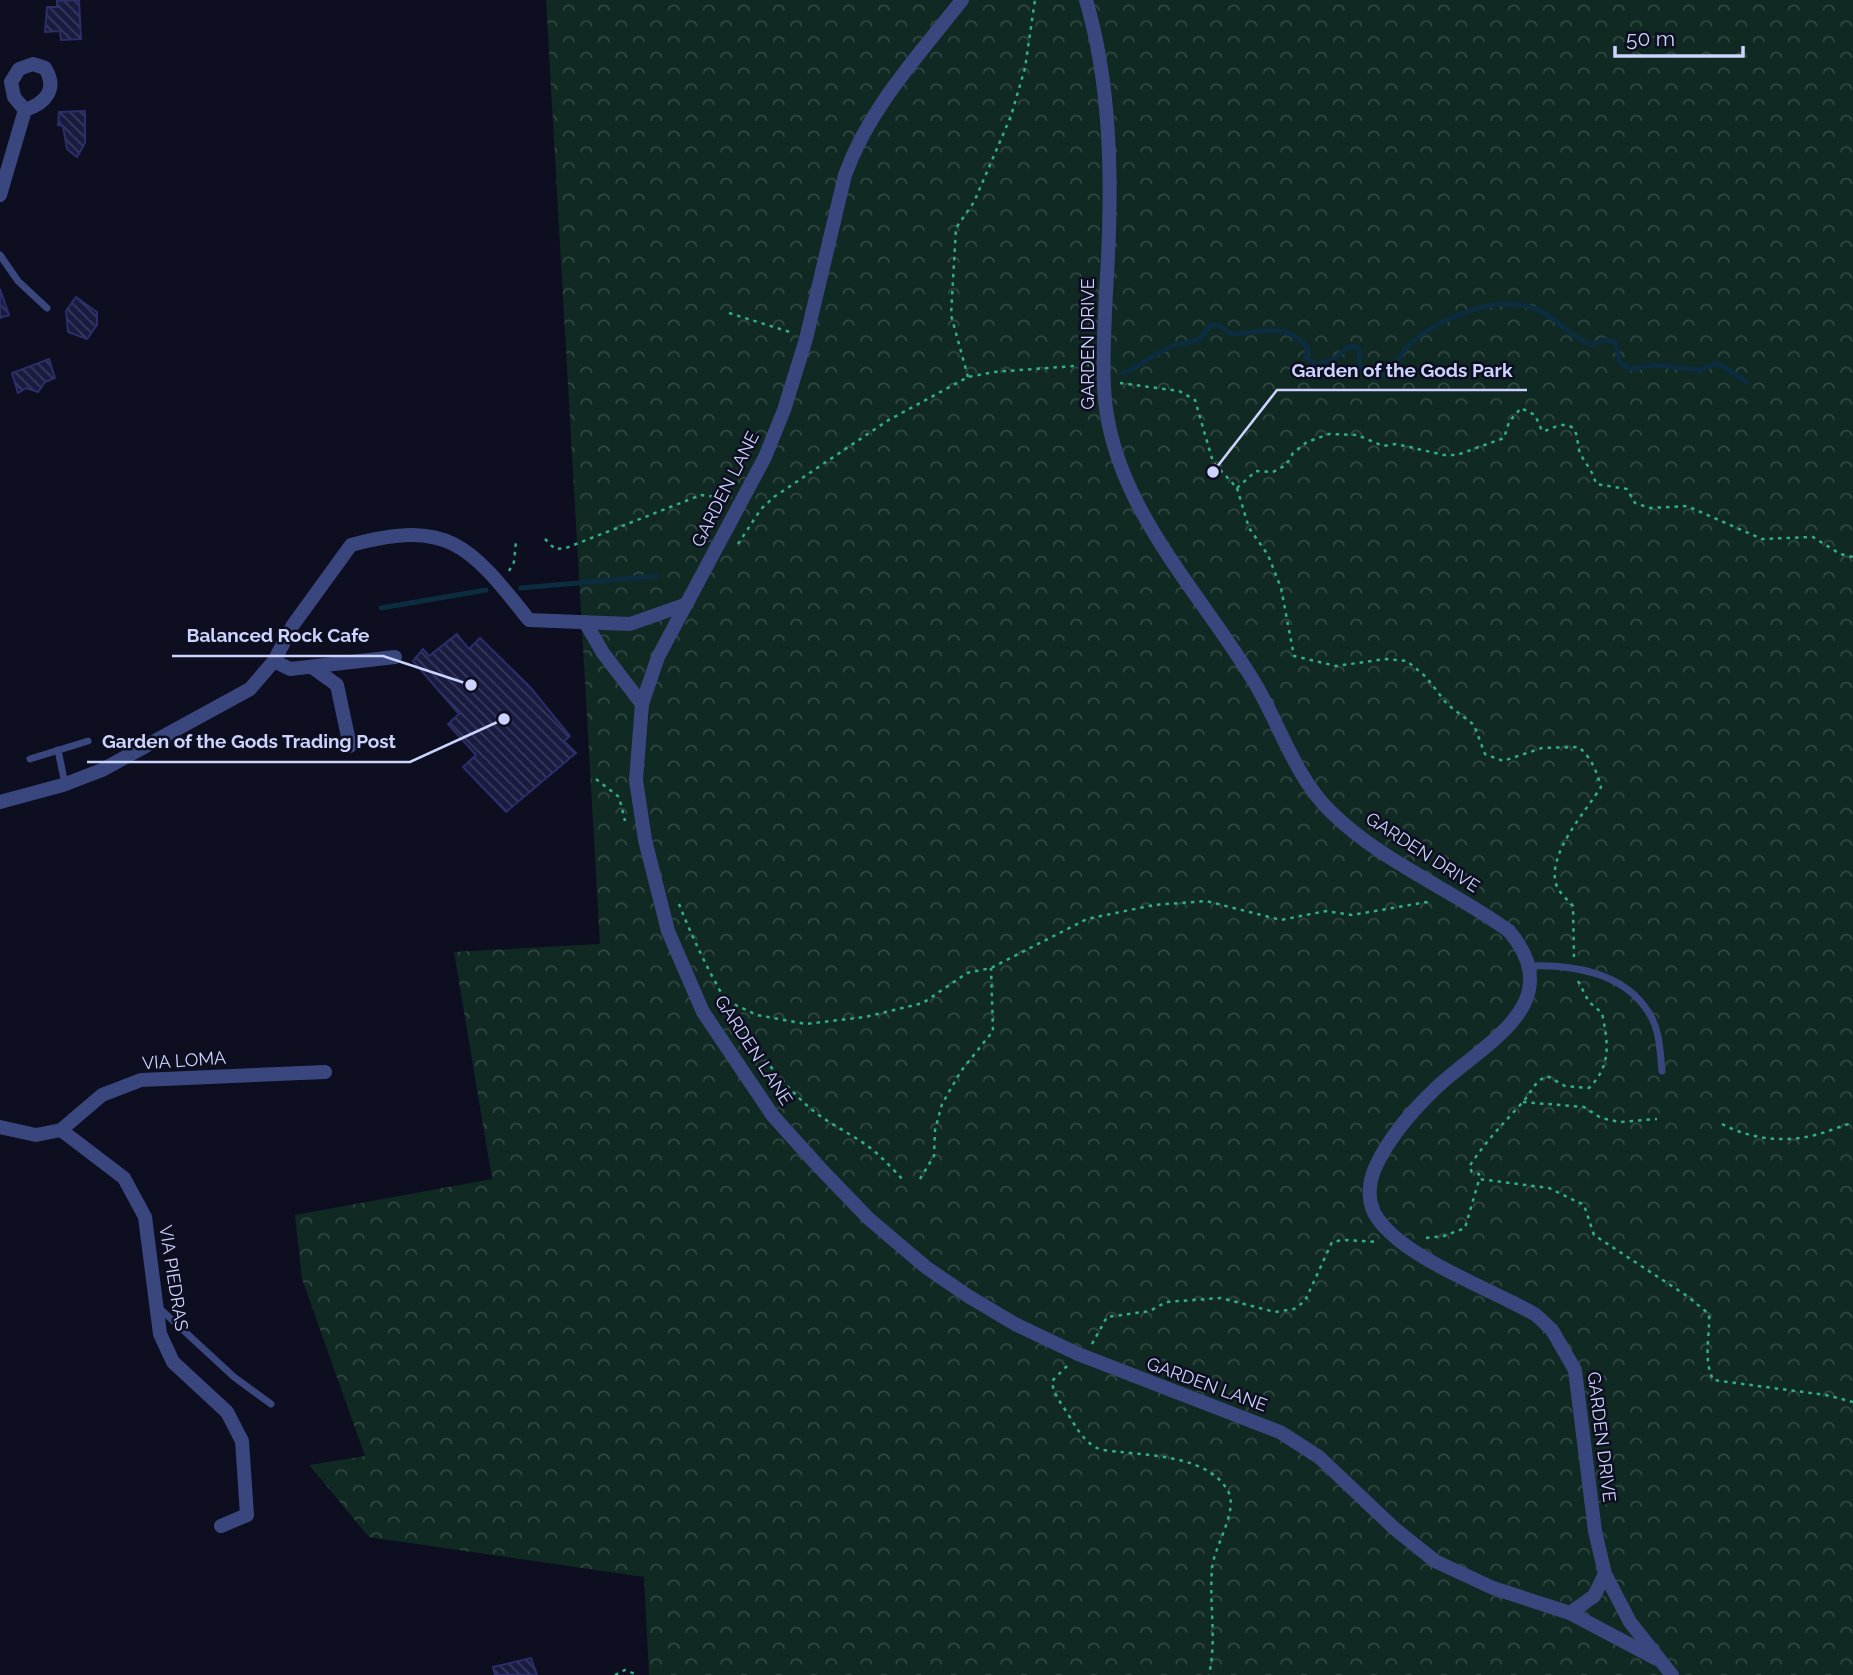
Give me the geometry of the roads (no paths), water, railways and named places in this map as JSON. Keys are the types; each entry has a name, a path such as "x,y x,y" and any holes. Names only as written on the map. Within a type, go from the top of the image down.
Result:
{"street":[{"name":"GARDEN LANE","path":"962,0 881,103 853,152 806,339 770,445 658,657 642,704 636,780 639,807 660,902 678,958 717,1036 773,1116 868,1218 927,1268 1015,1324 1078,1354 1280,1432 1319,1457 1395,1529 1435,1561 1493,1588 1570,1613 1640,1653 1657,1659"},
{"name":"GARDEN DRIVE","path":"1086,0 1107,125 1109,203 1103,380 1107,427 1130,491 1144,518 1250,674 1308,782 1330,811 1366,841 1508,931 1521,945 1528,966 1529,989 1510,1028 1437,1087 1385,1144 1372,1176 1369,1197 1376,1217 1400,1241 1536,1315 1552,1330 1566,1350 1575,1370 1581,1401 1590,1492 1605,1574 1615,1598 1657,1659 1672,1675"},
{"path":"0,195 25,110"},
{"path":"0,803 65,784 161,740 250,690 274,661 293,625 351,545 404,533 442,538 457,545 501,583 529,620 630,624 687,604"},
{"path":"585,622 603,653 642,704"},
{"path":"274,661 290,669 395,657"},
{"path":"312,667 337,685 350,746"},
{"name":"VIA LOMA","path":"61,1130 102,1095 141,1080 324,1072"},
{"path":"0,1127 36,1135 61,1130"},
{"name":"VIA PIEDRAS","path":"61,1130 124,1178 145,1217 160,1334 173,1362 227,1412 242,1441 247,1515 221,1526"},
{"path":"1570,1613 1594,1596 1605,1574"}],"lane":[{"path":"0,255 18,281 47,308"},
{"path":"30,759 88,741"},
{"path":"58,750 65,784"},
{"path":"1528,966 1576,968 1612,979 1633,995 1649,1013 1658,1035 1662,1071"},
{"path":"156,1305 234,1377 271,1404"}],"waterway":[{"path":"1123,373 1166,349 1198,339 1210,325 1218,325 1232,334 1274,330 1292,335 1309,350 1305,356 1316,365 1334,359 1350,346 1359,348 1360,371 1369,376 1380,376 1390,369 1413,341 1443,322 1490,305 1517,304 1541,312 1591,345 1604,340 1615,342 1620,362 1629,369 1657,365 1700,370 1718,363 1747,382"},
{"path":"521,588 657,576"},
{"path":"381,608 486,590"}],"place":[{"name":"Garden of the Gods Park","path":"1213,472"},
{"name":"Balanced Rock Cafe","path":"471,685"},
{"name":"Garden of the Gods Trading Post","path":"504,719"}]}
